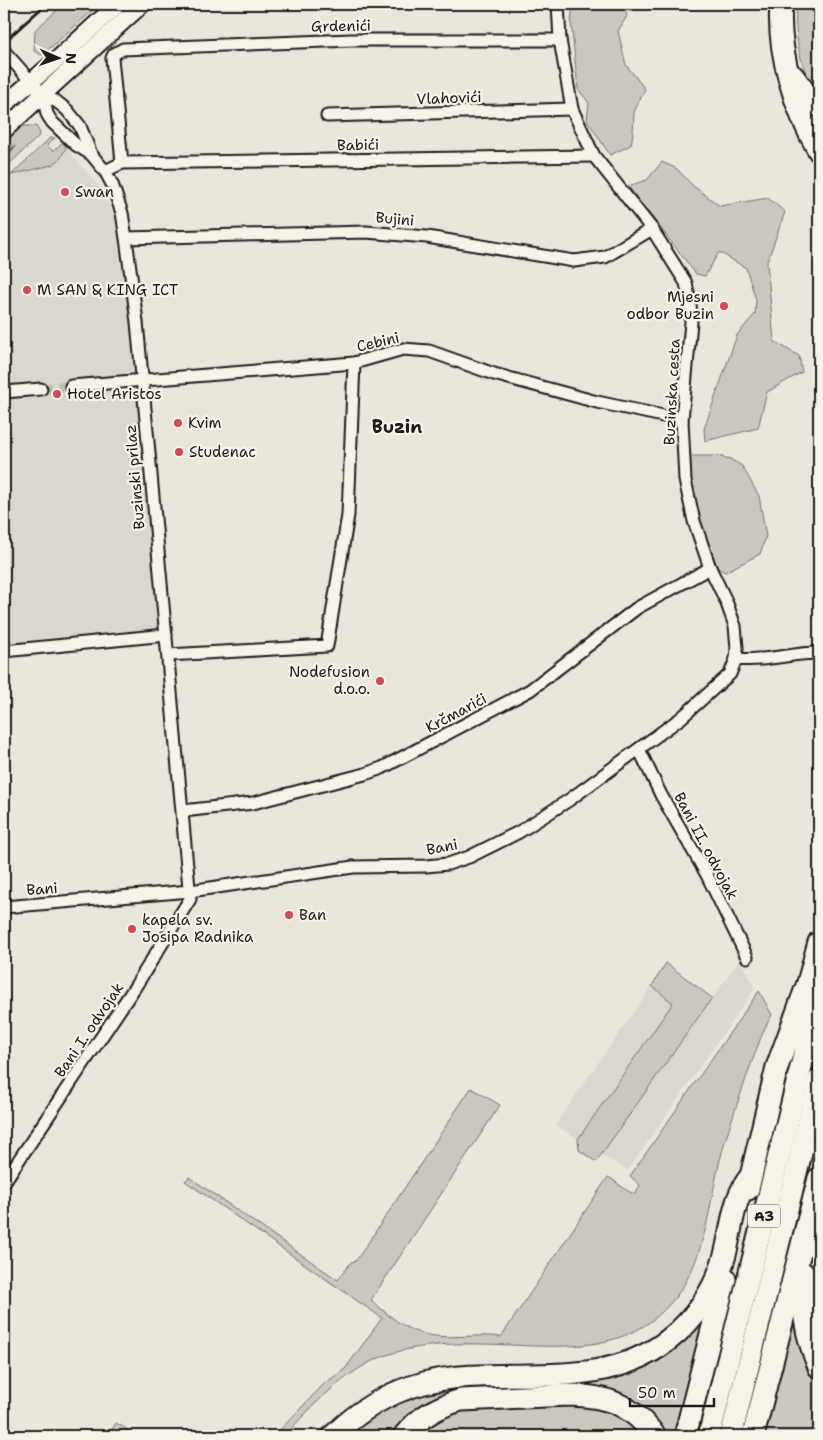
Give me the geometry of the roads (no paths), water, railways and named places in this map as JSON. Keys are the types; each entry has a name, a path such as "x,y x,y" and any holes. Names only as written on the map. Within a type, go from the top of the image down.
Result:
{"highway":[{"path":"781,4 782,43 798,109 819,151"},
{"path":"787,64 795,80 819,106"},
{"path":"685,1436 778,1067 808,982 819,942"},
{"name":"A3","path":"709,1436 819,996"},
{"name":"A3","path":"731,1436 819,1080"},
{"path":"333,1436 346,1423 368,1407 398,1392 425,1383 458,1378 593,1372 621,1365 650,1353 679,1332 694,1315 717,1278 725,1256 740,1191 751,1176"},
{"path":"753,1436 819,1178"},
{"path":"812,1208 803,1272 803,1308 810,1345 819,1367"},
{"path":"404,1436 420,1419 429,1413 461,1400 568,1395 602,1398 619,1404 634,1413 655,1436"}],"main road":[{"path":"4,105 118,4"},
{"path":"4,130 142,4"}],"street":[{"name":"Buzinska cesta","path":"558,4 560,40 572,109 594,156 652,229 686,283 690,302 691,322 682,420 685,480 694,521 710,568 726,601 735,626 737,638 736,659"},
{"name":"Grdenići","path":"122,163 112,58 114,54 123,49 352,40 560,40"},
{"path":"4,51 43,95"},
{"name":"Buzinski prilaz","path":"43,95 47,114 52,122 76,145 91,154"},
{"name":"Buzinski prilaz","path":"43,95 67,110 80,126 91,154 105,171 117,199 126,238 136,322 190,891"},
{"name":"Vlahovići","path":"327,116 572,109"},
{"name":"Babići","path":"122,163 594,156"},
{"path":"105,171 122,163"},
{"name":"Bujini","path":"126,238 366,232 427,237 574,261 605,256 652,229"},
{"name":"Cebini","path":"71,386 354,363 403,349 429,351 494,374 597,402 682,420"},
{"path":"168,655 327,646 348,515 354,363"},
{"path":"4,392 41,389"},
{"name":"Krčmarići","path":"183,811 252,803 382,768 530,690 636,608 710,568"},
{"path":"4,651 166,635"},
{"path":"736,659 754,661 819,653"},
{"name":"Bani","path":"4,907 190,891 353,867 448,864 469,857 519,832 569,800 681,718 726,678 736,659"},
{"name":"Bani II. odvojak","path":"639,748 661,795 707,875 747,957"},
{"name":"Bani I. odvojak","path":"4,1182 136,988 190,899 190,891"}],"waterway":[{"path":"4,157 14,147"}],"tunnel":[{"path":"41,389 71,386"}],"railway":[{"path":"4,42 46,4"}],"place":[{"name":"Swan","path":"65,192"},
{"name":"M SAN & KING ICT","path":"27,290"},
{"name":"Mjesni odbor Buzin","path":"724,306"},
{"name":"Hotel Aristos","path":"57,394"},
{"name":"Kvim","path":"178,423"},
{"name":"Studenac","path":"179,452"},
{"name":"Nodefusion d.o.o.","path":"380,681"},
{"name":"Ban","path":"289,915"},
{"name":"kapela sv. Josipa Radnika","path":"132,929"}],"district":[{"name":"Buzin","path":"397,427"}]}
